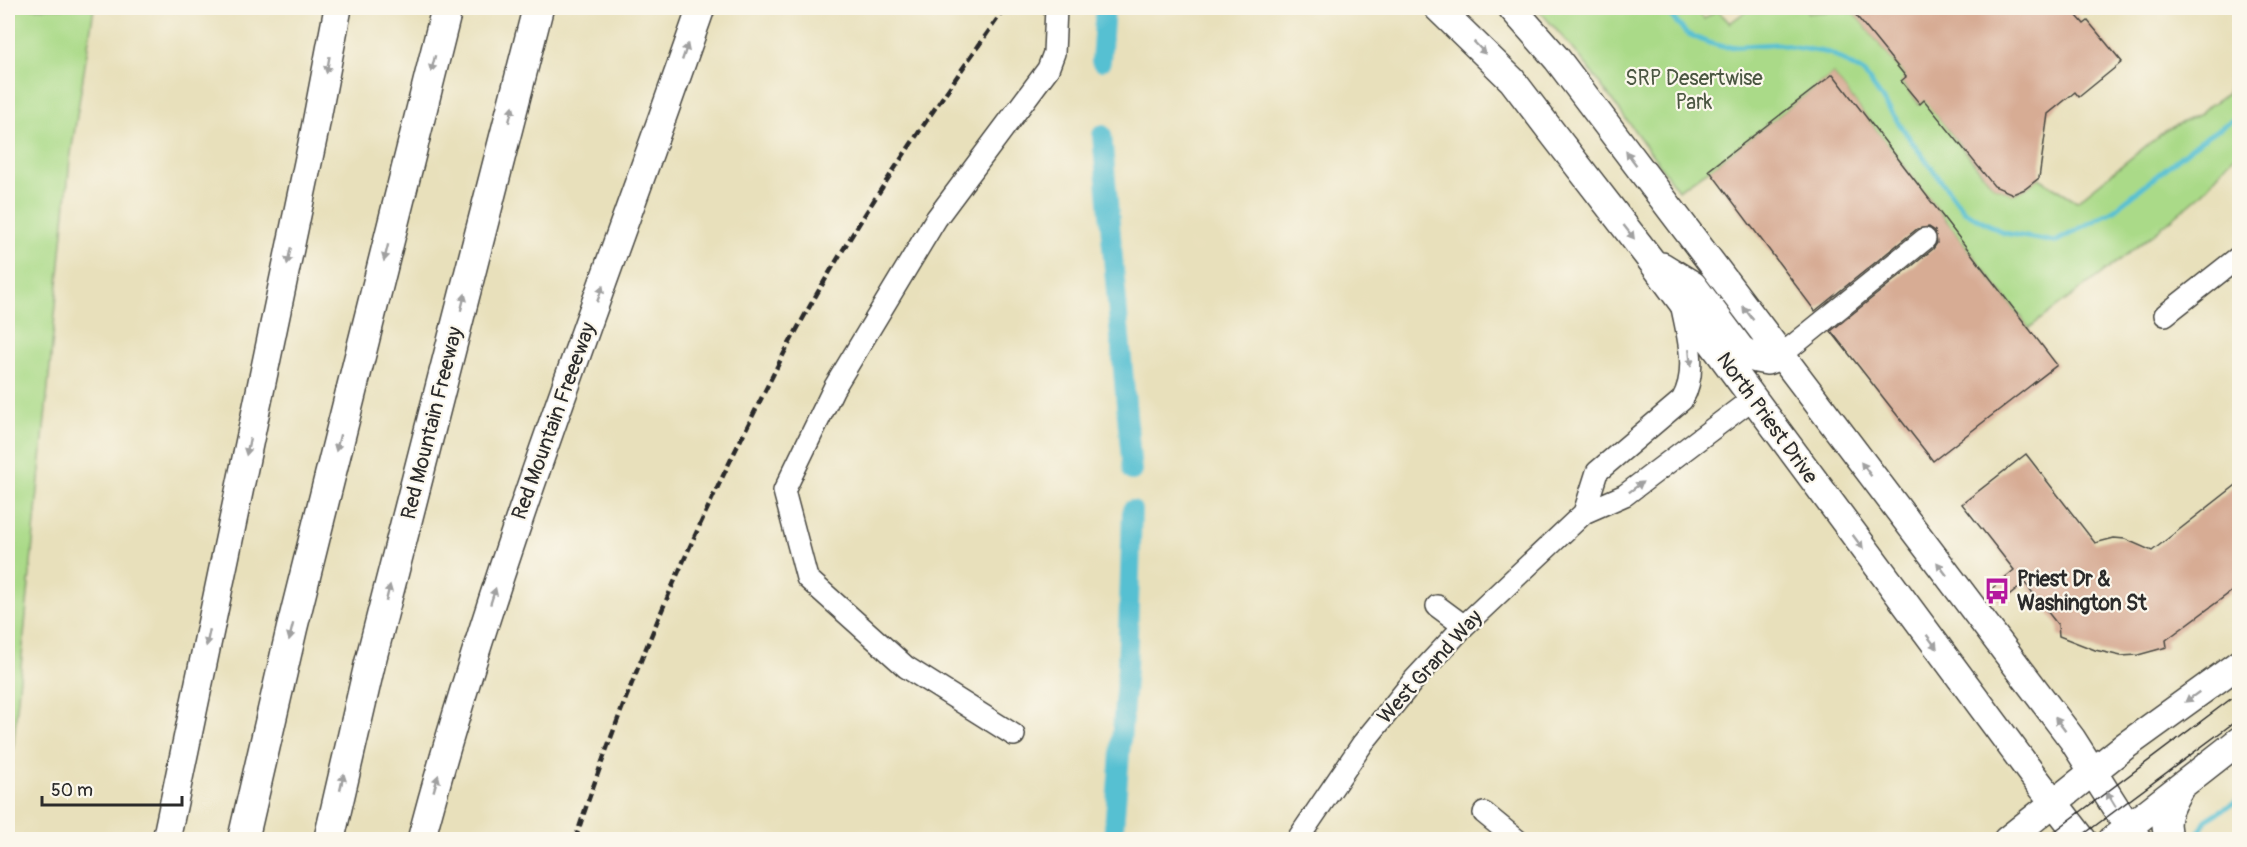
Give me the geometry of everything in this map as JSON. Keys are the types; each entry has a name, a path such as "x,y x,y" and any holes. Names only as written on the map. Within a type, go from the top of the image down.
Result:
{"highway":[{"path":"243,840 292,628 447,8"},
{"name":"Red Mountain Freeway","path":"329,840 373,651 540,8"}],"main road":[{"path":"166,840 314,134 338,8"},
{"name":"Red Mountain Freeeway","path":"421,840 454,719 494,594 701,8"},
{"name":"North Priest Drive","path":"1438,8 1512,80 1650,260 2083,840"},
{"path":"1512,8 1557,59 2072,739 2094,772 2126,835 2180,786 2240,740"},
{"path":"1650,260 1693,285 1741,349 1756,359 1767,361 1780,356"},
{"path":"2007,840 2240,663"},
{"path":"2170,840 2166,833 2166,816 2180,786"}],"street":[{"path":"1014,735 906,667 807,578 784,491 834,388 936,219 1048,69 1054,53 1056,8"},
{"path":"1780,356 1925,240"},
{"path":"2165,315 2240,256"},
{"name":"West Grand Way","path":"1584,513 1597,472 1682,400 1689,388 1691,369 1689,342 1680,300"},
{"name":"West Grand Way","path":"1297,840 1363,743 1414,680 1464,626 1584,513 1625,495 1752,399"},
{"path":"1437,606 1464,626"},
{"path":"1484,813 1509,837"}],"green space":[{"path":"8,8 94,8 70,160 8,801"},
{"name":"SRP Desertwise Park","path":"1537,8 1696,8 1704,19 1717,10 1730,23 1750,8 1807,8 1808,13 1835,11 1854,13 1906,77 1902,82 1919,104 1925,100 1994,186 2013,194 2025,189 2039,178 2077,201 2166,130 2200,114 2227,94 2235,38 2239,38 2239,153 2199,196 2179,213 2029,328 1833,74 1709,170 1678,190 1581,58"}],"building":[{"path":"1850,8 2070,8 2084,24 2088,21 2122,62 2079,97 2075,92 2048,114 2039,178 2025,189 2013,194 1994,186 1924,100 1920,104 1901,81 1906,77"},
{"path":"1833,74 2057,365 1933,461 1831,331 1933,249 1937,243 1935,231 1929,227 1917,229 1815,311 1709,170"},
{"path":"2026,454 2095,543 2114,538 2125,539 2152,551 2240,482 2240,585 2166,640 2167,647 2138,655 2121,656 2095,650 2059,636 2058,625 2025,583 2000,603 1990,590 2014,570 1962,504"}],"waterway":[{"path":"1101,61 1105,8"},
{"path":"1664,8 1686,33 1706,42 1724,47 1777,44 1830,53 1864,73 1964,211 2004,233 2055,242 2114,210 2200,141 2240,115"},
{"path":"1102,135 1132,471"},
{"path":"1113,840 1127,667 1132,510"},
{"path":"2196,840 2206,820 2240,799"}],"tram line":[{"path":"2043,840 2240,692"},
{"path":"2076,840 2240,718"}],"railway":[{"path":"575,840 613,732 678,573 778,364 869,208 1005,8"}],"place":[{"name":"Priest Dr & Washington St","path":"1997,591"}]}
